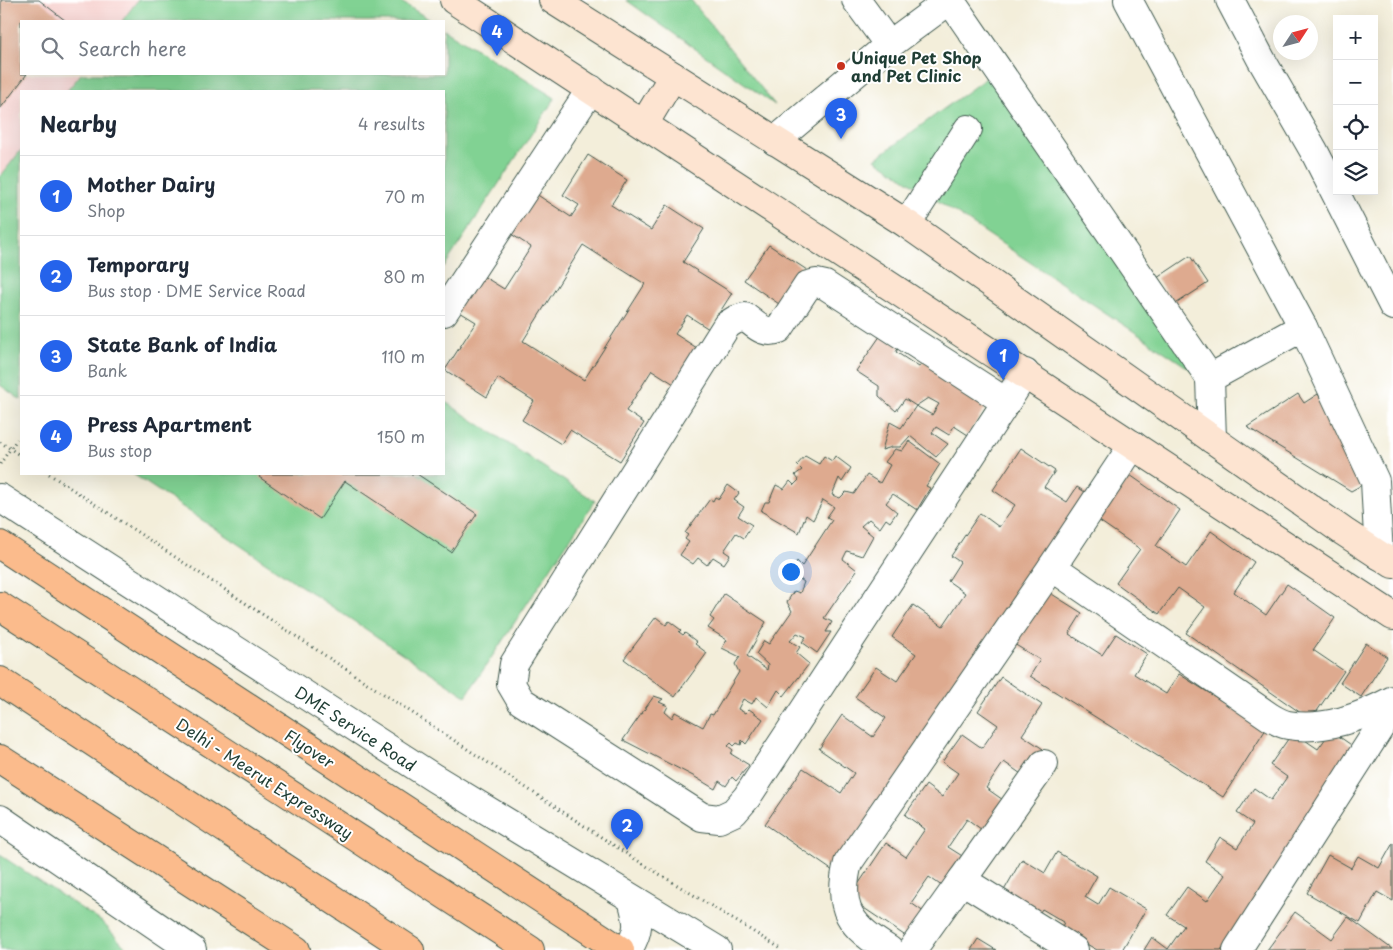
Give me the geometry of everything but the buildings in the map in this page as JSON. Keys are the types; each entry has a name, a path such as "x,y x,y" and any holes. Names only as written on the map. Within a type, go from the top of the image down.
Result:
{"highway":[{"name":"Flyover","path":"0,545 620,950"},
{"name":"Delhi - Meerut Expressway","path":"0,606 530,950"},
{"path":"0,681 410,950"},
{"path":"0,759 296,950"}],"main road":[{"path":"454,0 1393,616"},
{"path":"553,0 907,224 1386,559"},
{"path":"644,124 673,76"}],"street":[{"path":"856,0 889,45"},
{"path":"775,141 889,45 950,0 1210,378 1212,439"},
{"path":"1128,0 1303,327 1375,481 1386,559"},
{"path":"1230,0 1261,59 1314,151 1393,306"},
{"path":"445,310 591,89"},
{"path":"907,224 968,129"},
{"path":"1006,402 825,285 816,283 808,286 779,329 772,332 766,331 745,317 734,320 727,325 514,664 511,684 521,701 702,817 719,819 734,812 747,798 1006,402 1024,373"},
{"path":"1210,378 1303,327"},
{"path":"889,950 866,936 851,919 844,894 844,879 848,863 1052,567 1133,445"},
{"name":"DME Service Road","path":"0,498 434,778 717,950"},
{"path":"1052,567 1270,717 1287,725 1337,724 1370,712 1393,700"},
{"path":"1237,950 1393,707"},
{"path":"912,950 1044,764"},
{"path":"0,819 185,947"},
{"path":"962,880 1074,950"},
{"path":"628,950 638,925 632,899"}],"path":[{"path":"0,464 17,439"},
{"path":"0,442 20,455"},
{"path":"51,475 630,856 783,950"}],"shaded area":[{"path":"0,0 138,0 123,20 20,20 20,75 80,75 68,90 20,90 20,151 0,177"}],"green space":[{"path":"138,0 398,0 430,20 123,20"},
{"path":"626,0 691,0 775,105"},
{"path":"445,30 555,98 445,265 445,90 68,90 80,75 445,75"},
{"path":"993,73 1196,373 875,159"},
{"path":"20,151 20,399 0,385 0,177"},
{"path":"445,402 595,501 466,696 134,475 445,475"},
{"path":"0,855 102,922 128,950 0,950"}],"place":[{"name":"Press Apartment","path":"497,56"},
{"name":"Unique Pet Shop and Pet Clinic","path":"841,66"},
{"name":"State Bank of India","path":"841,139"},
{"name":"Mother Dairy","path":"1003,380"},
{"name":"Temporary","path":"627,850"}]}
